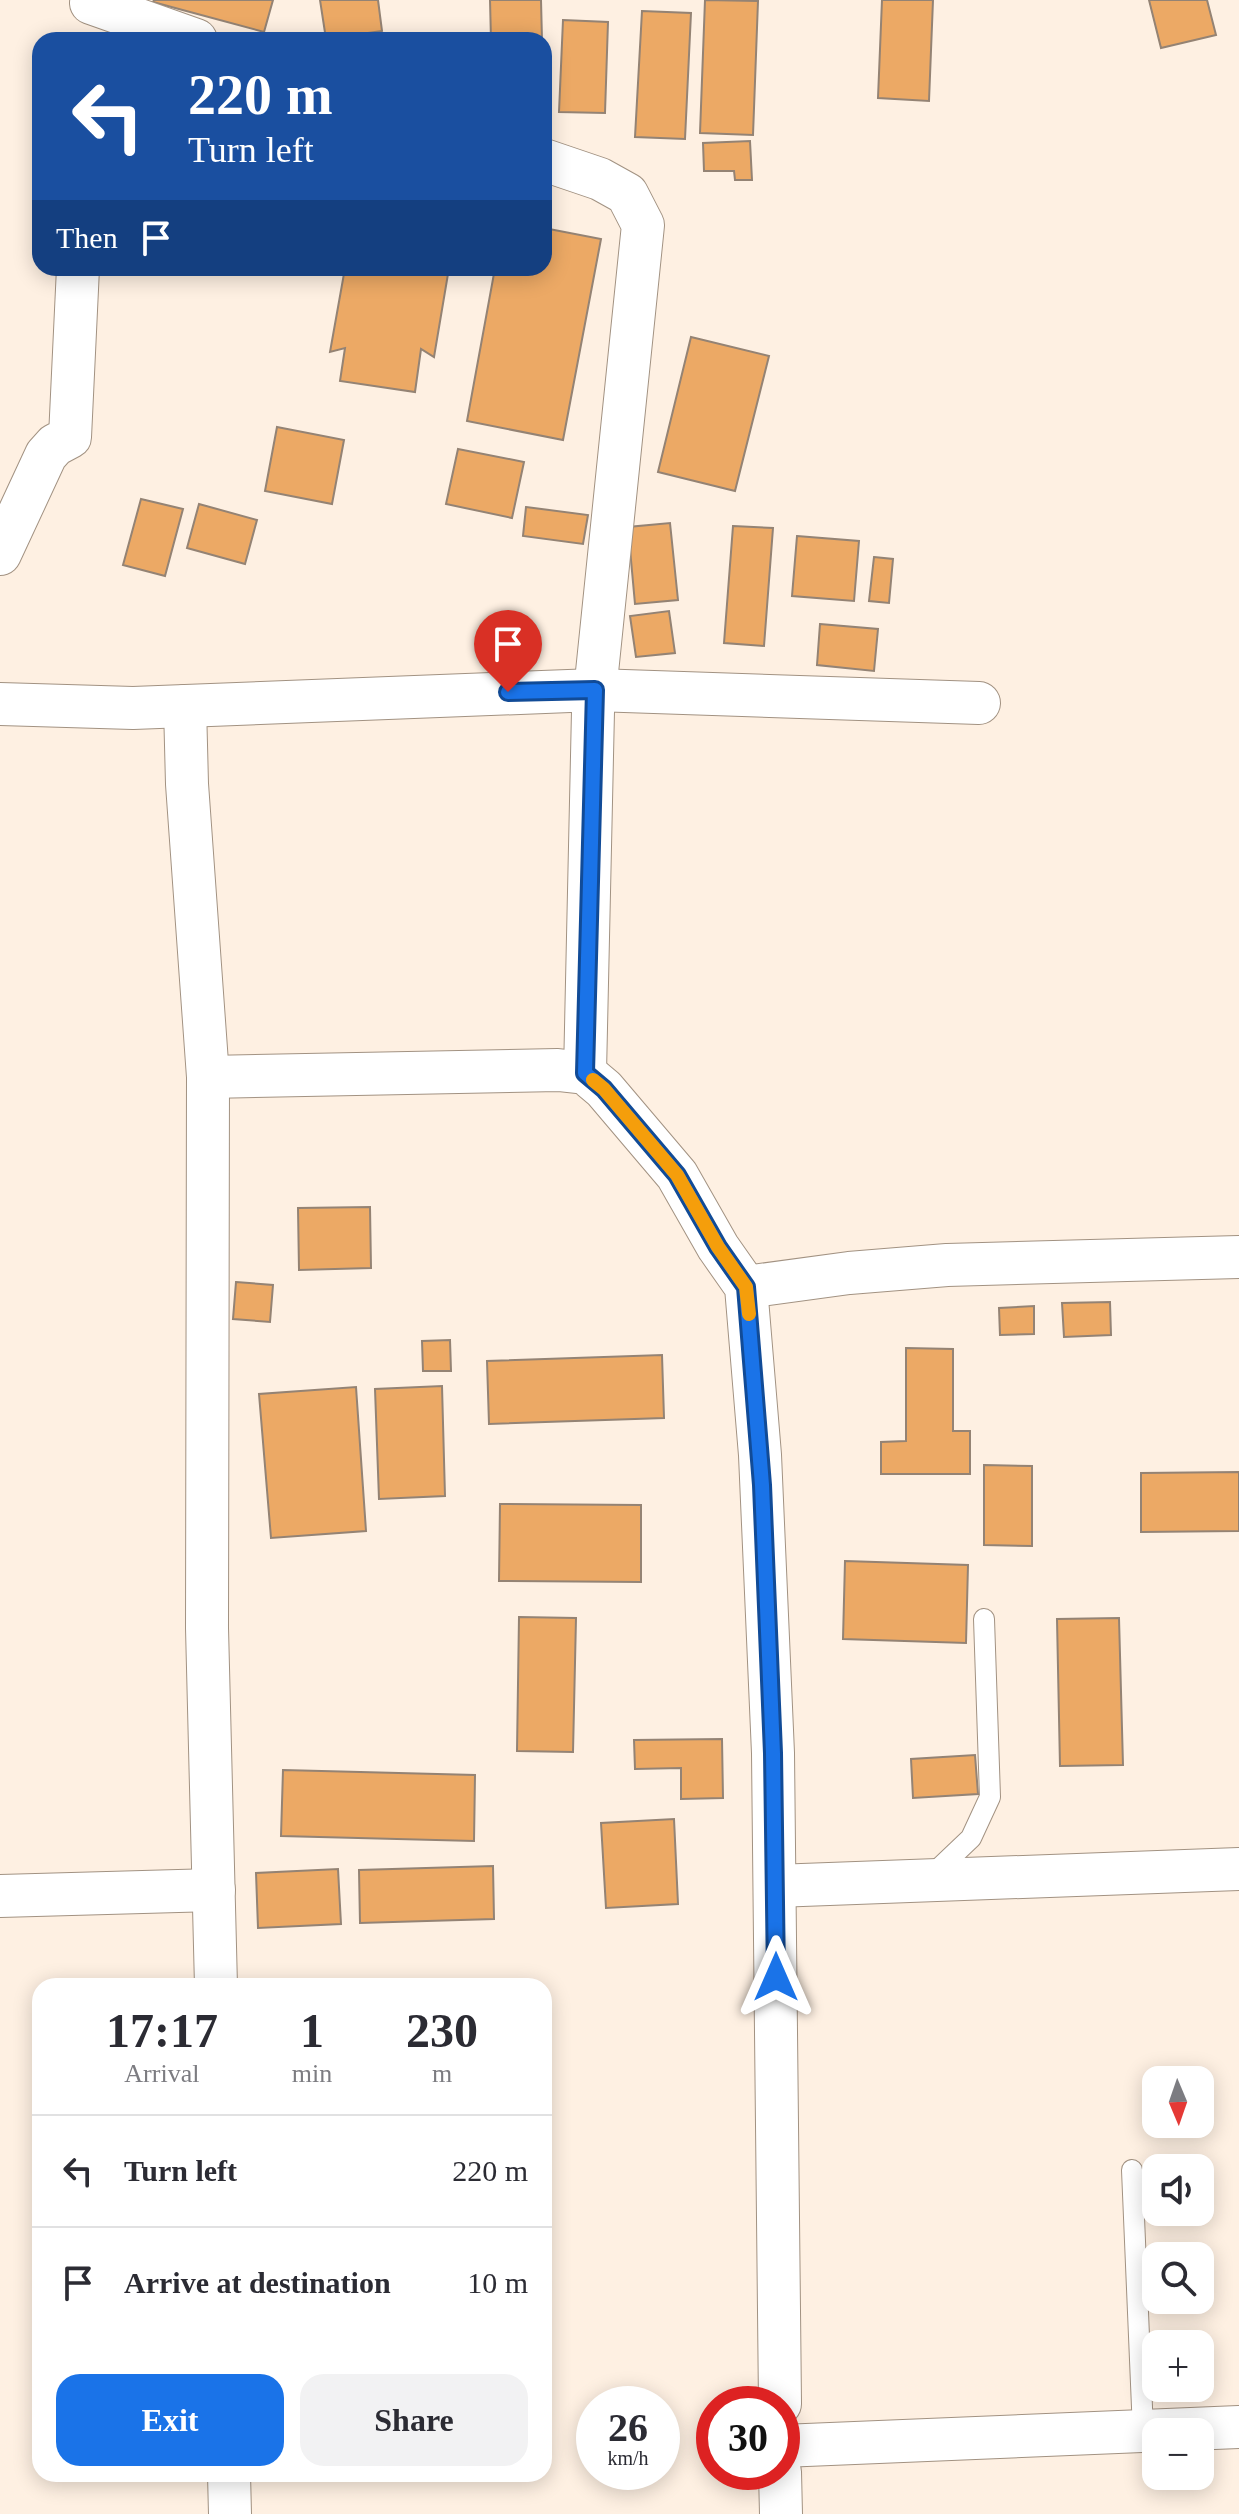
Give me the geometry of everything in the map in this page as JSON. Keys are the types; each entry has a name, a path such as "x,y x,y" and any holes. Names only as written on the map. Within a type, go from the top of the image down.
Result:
{"street":[{"path":"90,14 163,32"},
{"path":"552,163 600,179 627,194 643,225 595,690 585,1073"},
{"path":"0,554 46,455 55,445 70,437 78,276"},
{"path":"0,704 133,708 595,690 979,703"},
{"path":"185,706 187,784 208,1077 207,1628 216,1978"},
{"path":"208,1077 558,1070 585,1073 604,1089 677,1175 718,1247 746,1287 761,1470 773,1753 780,2386"},
{"path":"746,1287 849,1273 947,1265 1239,1257"},
{"path":"775,1886 1239,1869"},
{"path":"0,1896 214,1890"},
{"path":"1214,2428 1239,2427"},
{"path":"800,2445 1142,2431"},
{"path":"229,2482 230,2514"},
{"path":"780,2490 781,2514"}],"lane":[{"path":"925,1881 971,1838 990,1797 984,1619"},
{"path":"1132,2170 1142,2418"}],"building":[{"path":"154,0 273,0 264,32"},
{"path":"320,0 378,0 382,31 325,32"},
{"path":"490,0 541,0 542,32 491,32"},
{"path":"705,0 758,1 753,135 700,133"},
{"path":"882,0 933,0 929,101 878,98"},
{"path":"1149,0 1207,0 1216,35 1161,48"},
{"path":"642,11 691,13 685,139 635,137"},
{"path":"563,20 608,22 605,113 559,112"},
{"path":"750,141 752,180 735,180 734,171 704,171 703,143"},
{"path":"552,230 601,239 563,440 467,421 494,276 552,276"},
{"path":"344,276 448,276 434,357 421,349 415,392 340,381 345,348 330,352"},
{"path":"691,337 769,356 735,491 658,472"},
{"path":"277,427 344,440 332,504 265,491"},
{"path":"458,449 524,462 512,518 446,504"},
{"path":"141,499 183,509 165,576 123,565"},
{"path":"199,504 257,520 245,564 187,548"},
{"path":"526,507 588,515 583,544 523,536"},
{"path":"670,523 678,600 635,604 628,527"},
{"path":"733,526 773,528 764,646 724,643"},
{"path":"797,536 859,541 854,601 792,596"},
{"path":"874,557 893,559 889,603 869,601"},
{"path":"669,611 675,653 636,657 630,616"},
{"path":"820,624 878,629 874,671 817,665"},
{"path":"370,1207 371,1268 299,1270 298,1208"},
{"path":"236,1282 273,1285 270,1322 233,1319"},
{"path":"1110,1302 1111,1335 1064,1337 1062,1303"},
{"path":"1034,1306 1034,1334 1000,1335 999,1308"},
{"path":"450,1340 451,1371 423,1371 422,1341"},
{"path":"906,1348 953,1349 953,1431 970,1431 970,1474 881,1474 881,1442 906,1441"},
{"path":"662,1355 664,1418 489,1424 487,1361"},
{"path":"442,1386 445,1496 379,1499 375,1389"},
{"path":"356,1387 366,1531 271,1538 259,1394"},
{"path":"984,1465 1032,1466 1032,1546 984,1545"},
{"path":"1239,1472 1239,1531 1141,1532 1141,1473"},
{"path":"500,1504 641,1505 641,1582 499,1581"},
{"path":"845,1561 968,1565 966,1643 843,1639"},
{"path":"519,1617 576,1618 573,1752 517,1751"},
{"path":"1119,1618 1123,1765 1060,1766 1057,1619"},
{"path":"722,1739 723,1798 681,1799 681,1768 635,1769 634,1740"},
{"path":"975,1755 978,1794 913,1798 911,1759"},
{"path":"283,1770 475,1775 474,1841 281,1836"},
{"path":"674,1819 678,1904 606,1908 601,1823"},
{"path":"493,1866 494,1919 360,1923 359,1870"},
{"path":"338,1869 341,1924 258,1928 256,1873"}],"slow traffic":[{"path":"593,1080 677,1175 718,1247 746,1287 749,1314"}],"route":[{"path":"508,692 595,690 585,1073 604,1089 677,1175 718,1247 746,1287 762,1485 773,1753 776,1977"}]}
